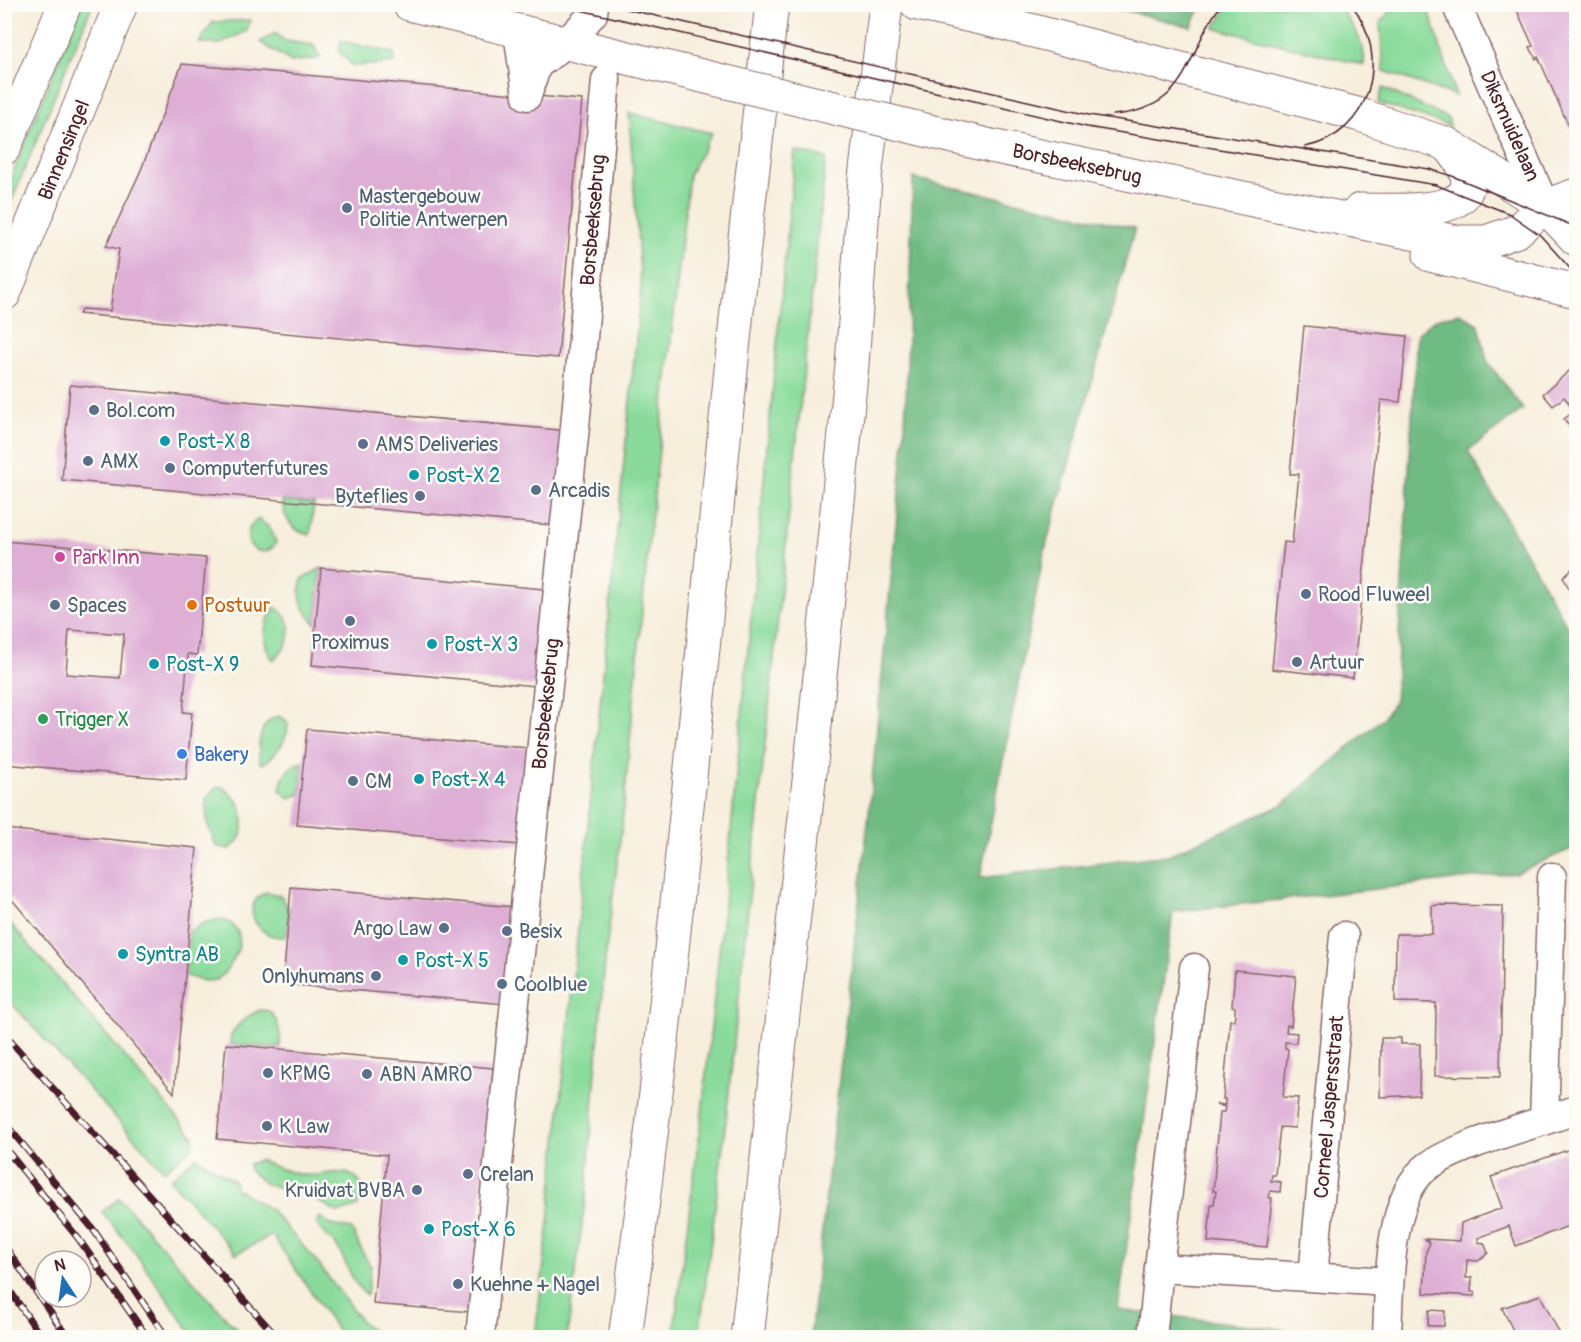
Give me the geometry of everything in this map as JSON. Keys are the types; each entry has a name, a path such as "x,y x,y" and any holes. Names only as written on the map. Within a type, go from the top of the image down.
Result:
{"main road":[{"path":"4,148 64,4"},
{"name":"Binnensingel","path":"4,294 121,4"},
{"name":"Borsbeeksebrug","path":"409,4 991,146 1310,211 1441,241 1486,242 1517,231 1545,206"},
{"path":"625,1338 657,1083 730,377 772,4"},
{"path":"747,1338 817,706 852,365 865,178 886,4"},
{"path":"917,4 1006,24 1357,114 1447,144 1545,206 1576,195"},
{"name":"Borsbeeksebrug","path":"1310,211 1428,209 1454,202 1466,190 1468,176 1464,163 1447,144"},
{"name":"Diksmuidelaan","path":"1545,206 1576,239"},
{"path":"1310,211 1420,253 1576,291"}],"street":[{"path":"518,32 527,96 537,65 567,44 593,14 594,4"},
{"name":"Diksmuidelaan","path":"1456,4 1545,206"},
{"path":"567,44 606,80 636,60"},
{"name":"Borsbeeksebrug","path":"481,1328 575,427 606,80"},
{"path":"1544,1121 1552,877"},
{"name":"Corneel Jaspersstraat","path":"1313,1277 1344,936"},
{"path":"1152,1338 1194,968"},
{"path":"1387,1338 1389,1282 1398,1215 1408,1191 1425,1168 1459,1151 1576,1110"},
{"path":"1159,1268 1389,1282"}],"green space":[{"path":"81,5 92,5 5,217 5,192"},
{"path":"1103,5 1202,5 1191,27"},
{"path":"1230,5 1337,5 1352,25 1360,41 1364,65 1214,28"},
{"path":"1397,5 1427,5 1456,96 1384,71 1380,22"},
{"path":"250,20 247,31 220,44 199,43 213,22"},
{"path":"275,33 285,41 313,45 321,58 291,62 260,42"},
{"path":"341,41 394,53 395,63 353,66 339,52"},
{"path":"1383,88 1448,118 1450,126 1378,103"},
{"path":"629,113 712,133 689,175 647,559 622,825 605,960 586,1194 567,1337 535,1337 549,1222 641,289"},
{"path":"795,151 826,158 726,1120 699,1337 673,1337 702,1113 724,905"},
{"path":"913,178 1135,228 1044,553 980,878 1168,855 1282,805 1383,718 1395,701 1417,334 1437,318 1460,313 1479,325 1487,361 1523,409 1468,451 1576,642 1576,847 1516,873 1173,912 1118,1310 1351,1337 810,1338 869,812 905,430"},
{"path":"282,501 314,504 310,535 299,531 290,523 284,513"},
{"path":"258,519 271,529 276,543 263,552 257,551 248,541 251,526"},
{"path":"321,568 316,624 307,614 300,592 302,579"},
{"path":"275,607 283,613 287,620 290,634 284,648 273,660 266,646 265,633 268,620"},
{"path":"278,716 287,721 285,739 273,756 263,764 260,763 259,742 263,729 267,723"},
{"path":"303,762 300,795 289,798 280,790 282,780 290,768"},
{"path":"217,787 223,787 234,797 242,813 241,834 229,849 216,846 207,823 206,799"},
{"path":"267,892 281,896 289,910 287,936 277,937 268,934 255,922 252,914 253,905"},
{"path":"4,916 194,1137 193,1146 164,1171 5,996"},
{"path":"220,919 237,930 239,938 235,956 230,965 217,980 205,981 185,976 189,932 204,923"},
{"path":"260,1010 269,1011 275,1019 280,1033 280,1048 230,1044 230,1038 236,1028"},
{"path":"196,1157 234,1181 235,1188 271,1210 316,1261 362,1322 379,1337 342,1337 272,1235 236,1254 170,1179"},
{"path":"259,1160 304,1175 336,1172 351,1175 363,1187 358,1206 338,1213 307,1194 265,1184 249,1170 249,1164"},
{"path":"119,1198 244,1337 194,1337 131,1247 102,1212"},
{"path":"320,1217 330,1225 351,1229 371,1266 367,1295 353,1279 336,1245 318,1226"}],"building":[{"path":"1514,4 1576,4 1576,31 1570,34 1576,43 1576,132 1570,129 1540,61 1538,57 1536,59 1530,47 1533,46"},
{"name":"Mastergebouw Politie Antwerpen","path":"182,64 582,100 558,358 79,314 82,309 110,311 119,249 106,246 141,170"},
{"path":"1304,326 1407,336 1400,402 1381,400 1353,678 1272,669 1284,542 1292,543 1299,474 1290,474"},
{"path":"1576,365 1576,434 1564,419 1575,411 1569,403 1564,397 1553,406 1543,394"},
{"name":"Post-X 2","path":"70,385 570,431 561,526 62,480"},
{"name":"Post-X 9","path":"4,541 206,558 197,655 188,654 183,712 192,713 186,780 4,764","holes":["69,630 124,634 120,678 66,674"]},
{"path":"1576,565 1576,602 1563,577"},
{"name":"Post-X 3","path":"321,568 554,590 546,687 312,665"},
{"name":"Post-X 4","path":"307,729 540,749 531,846 297,825"},
{"name":"Syntra AB","path":"4,829 197,848 174,1093 4,890"},
{"name":"Post-X 5","path":"291,887 526,908 517,1005 283,984"},
{"path":"1432,906 1503,906 1500,1077 1435,1076 1436,1003 1395,1002 1396,934 1432,934"},
{"path":"1235,970 1296,976 1291,1026 1287,1025 1286,1032 1297,1033 1296,1043 1285,1042 1285,1048 1288,1049 1283,1097 1298,1098 1295,1128 1280,1127 1275,1175 1272,1175 1271,1181 1281,1182 1280,1192 1270,1191 1269,1198 1272,1198 1267,1247 1208,1242 1211,1204 1214,1204 1216,1191 1213,1191 1220,1112 1224,1112 1225,1107 1216,1104 1225,1105 1225,1099 1223,1099 1230,1020 1234,1020 1235,1015 1235,1007 1232,1006"},
{"path":"1381,1038 1401,1038 1401,1044 1420,1044 1419,1095 1380,1097"},
{"name":"Post-X 6","path":"226,1044 493,1068 471,1312 373,1304 387,1155 217,1139"},
{"path":"1576,1147 1576,1223 1516,1246 1509,1226 1478,1238 1478,1242 1484,1243 1488,1253 1478,1261 1467,1260 1466,1278 1472,1278 1471,1292 1475,1292 1474,1296 1424,1293 1426,1252 1430,1243 1425,1239 1460,1241 1461,1223 1502,1208 1491,1177"},
{"path":"1540,1295 1562,1338 1517,1338 1502,1308"},
{"path":"1429,1310 1445,1311 1444,1326 1428,1326"}],"tram line":[{"path":"554,4 1087,127 1436,185 1510,214 1540,235 1576,275"},
{"path":"604,4 1089,115 1429,169 1452,176 1576,227"},
{"path":"1113,115 1139,110 1159,101 1173,89 1184,74 1210,22 1222,4"},
{"path":"1305,147 1328,139 1346,126 1360,109 1368,90 1372,68 1371,46 1364,24 1351,4"}],"railway":[{"path":"4,1034 278,1338"},
{"path":"4,1122 93,1229 167,1338"},
{"path":"4,1147 78,1238 148,1338"},
{"path":"4,1245 68,1338"},
{"path":"4,1282 42,1338"}],"place":[{"name":"Mastergebouw Politie Antwerpen","path":"347,208"},
{"name":"Bol.com","path":"94,410"},
{"name":"Post-X 8","path":"165,441"},
{"name":"AMS Deliveries","path":"363,444"},
{"name":"AMX","path":"88,461"},
{"name":"Computerfutures","path":"170,468"},
{"name":"Post-X 2","path":"414,475"},
{"name":"Arcadis","path":"536,490"},
{"name":"Byteflies","path":"420,496"},
{"name":"Park Inn","path":"60,557"},
{"name":"Rood Fluweel","path":"1306,594"},
{"name":"Spaces","path":"55,605"},
{"name":"Postuur","path":"192,605"},
{"name":"Proximus","path":"350,621"},
{"name":"Post-X 3","path":"432,644"},
{"name":"Artuur","path":"1297,662"},
{"name":"Post-X 9","path":"154,664"},
{"name":"Trigger X","path":"43,719"},
{"name":"Bakery","path":"182,754"},
{"name":"Post-X 4","path":"419,779"},
{"name":"CM","path":"353,781"},
{"name":"Argo Law","path":"444,928"},
{"name":"Besix","path":"507,931"},
{"name":"Syntra AB","path":"123,954"},
{"name":"Post-X 5","path":"403,960"},
{"name":"Onlyhumans","path":"376,976"},
{"name":"Coolblue","path":"502,984"},
{"name":"KPMG","path":"268,1073"},
{"name":"ABN AMRO","path":"367,1074"},
{"name":"K Law","path":"267,1126"},
{"name":"Crelan","path":"468,1174"},
{"name":"Kruidvat BVBA","path":"417,1190"},
{"name":"Post-X 6","path":"429,1229"},
{"name":"Kuehne + Nagel","path":"458,1284"}]}
